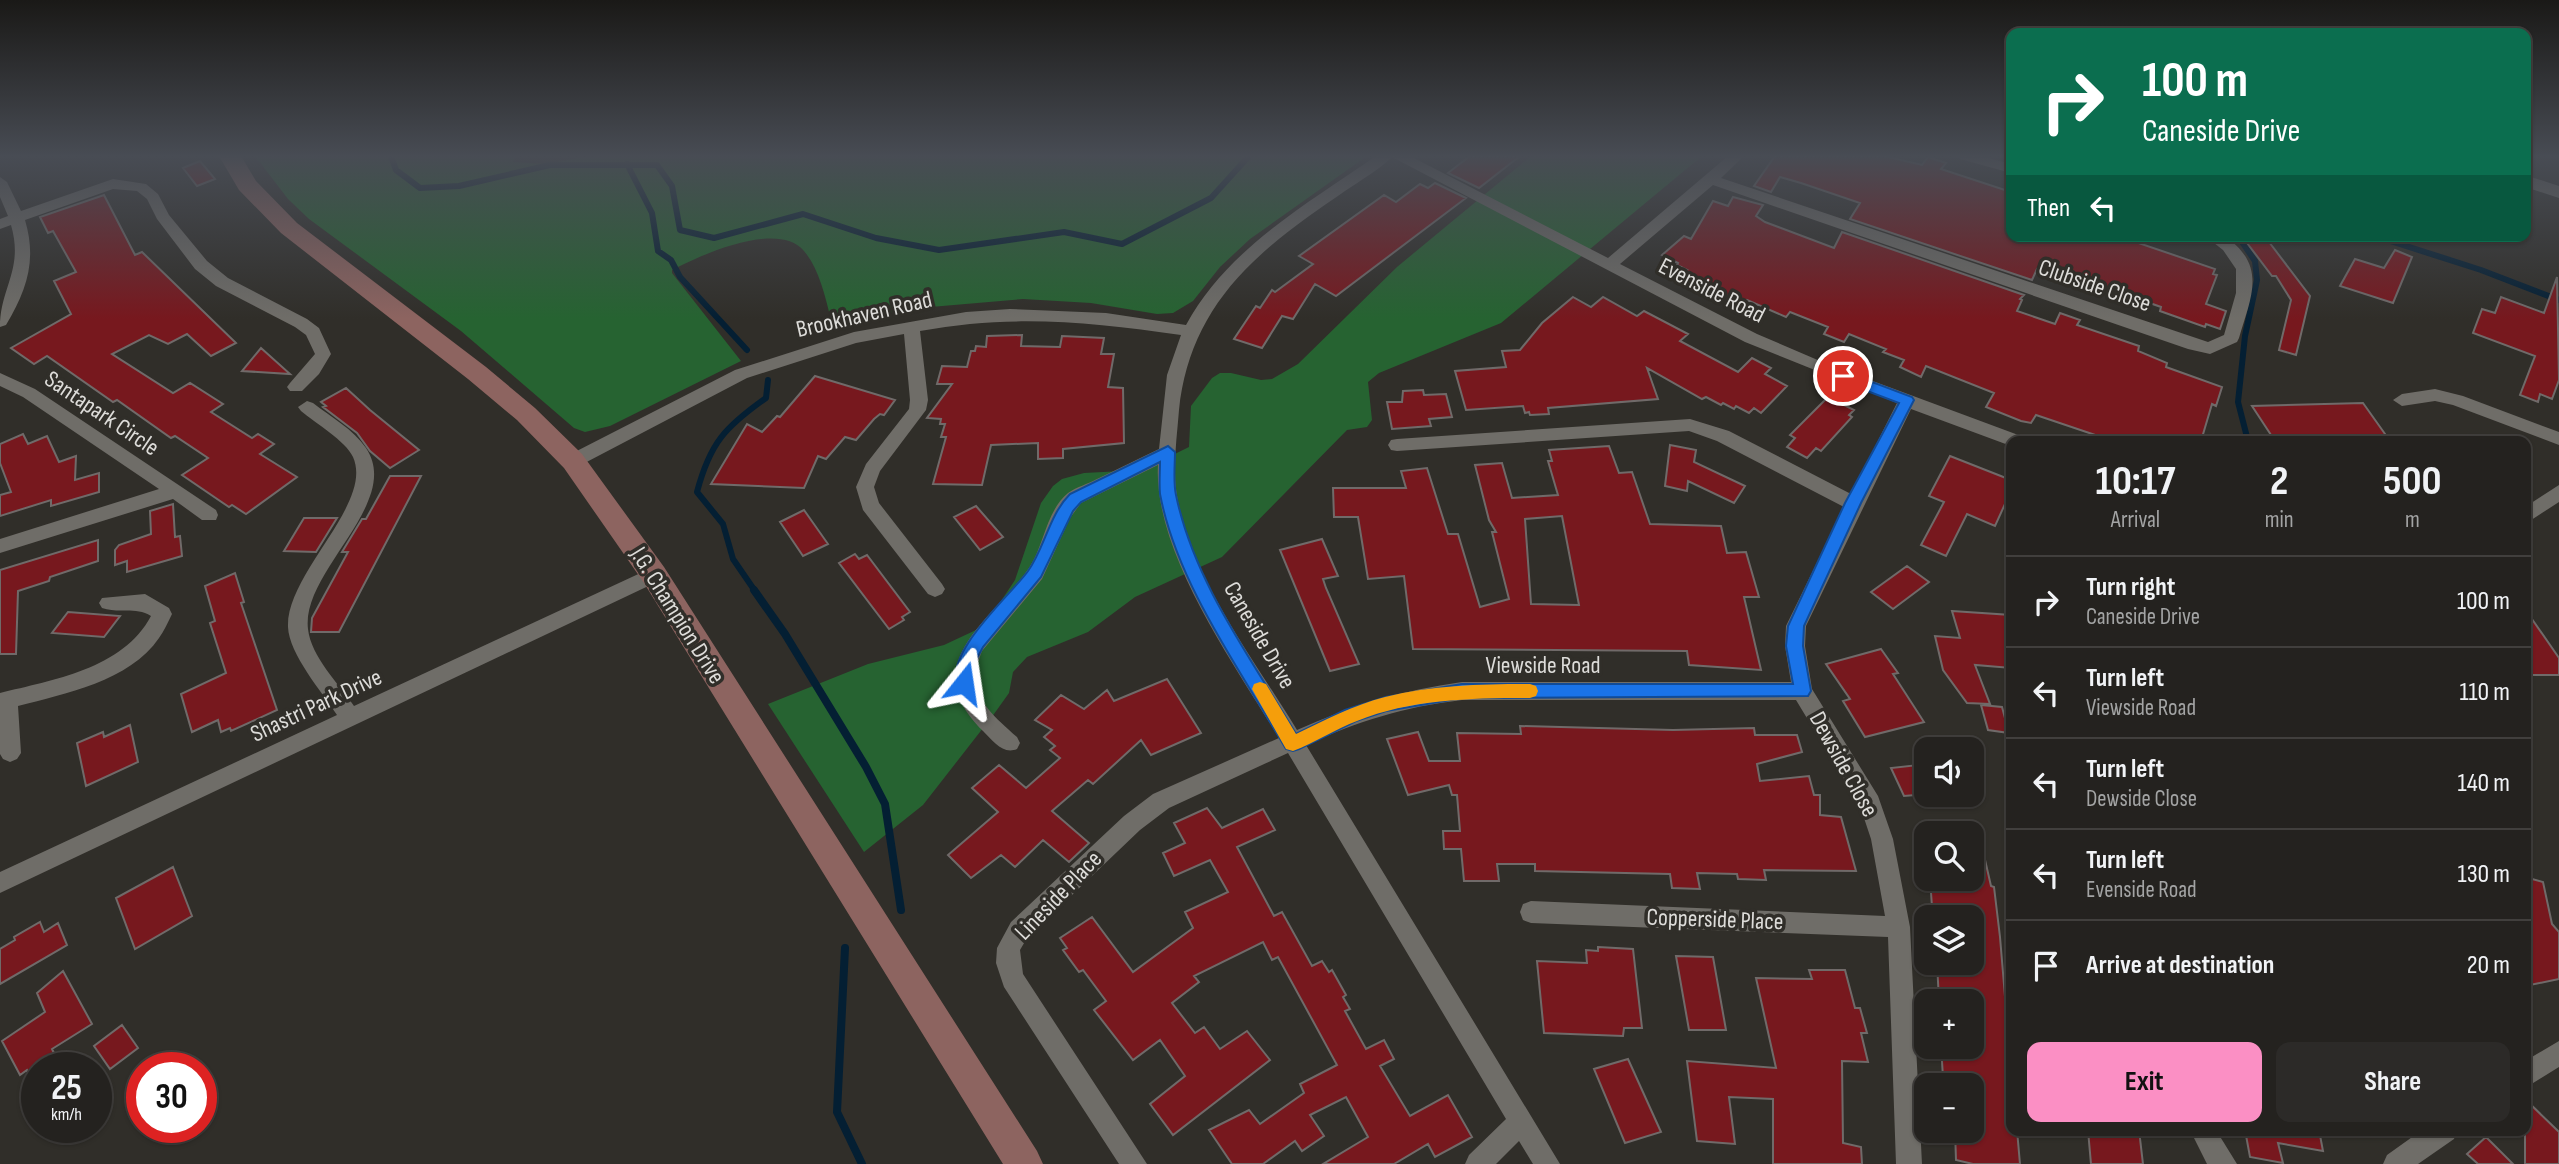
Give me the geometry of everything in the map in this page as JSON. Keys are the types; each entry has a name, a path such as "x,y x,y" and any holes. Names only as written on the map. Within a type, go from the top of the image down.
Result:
{"main road":[{"name":"J.G. Champion Drive","path":"271,210 289,228 477,373 526,414 573,461 654,575 1024,1164"}],"street":[{"path":"0,321 17,290 26,247 15,210"},
{"path":"0,224 36,210"},
{"path":"159,210 201,264 222,282 301,323 313,332 323,354 313,370 296,387"},
{"name":"Caneside Drive","path":"1311,210 1259,248 1217,290 1189,331 1173,379 1167,492 1184,551 1212,608 1547,1164"},
{"name":"Evenside Road","path":"1504,210 1751,338 2006,438"},
{"path":"1609,265 1674,210"},
{"name":"Clubside Close","path":"1802,210 2194,345 2210,348 2231,338 2248,277 2244,264 2236,253 2221,242"},
{"name":"Brookhaven Road","path":"573,461 741,374 842,341 966,317 1010,314 1106,319 1189,331"},
{"path":"911,327 919,400 917,410 872,469 865,487 870,505 935,589"},
{"name":"Santapark Circle","path":"0,379 29,393 209,515"},
{"path":"2402,400 2435,395 2456,400 2559,439"},
{"name":"Dewside Close","path":"1907,400 1853,503 1796,626 1795,646 1802,691 1870,803 1882,839 1899,927 1909,1164"},
{"path":"307,407 361,454 366,470 363,487 351,515 301,606 298,626 302,642 350,717"},
{"path":"1397,445 1690,425 1723,436 1853,503"},
{"path":"1010,743 970,700 964,683 966,663 978,643 1036,573 1066,507 1075,498 1168,452"},
{"name":"Santapark Circle","path":"0,545 175,491"},
{"path":"2531,513 2559,492"},
{"name":"Shastri Park Drive","path":"0,883 654,575"},
{"path":"10,753 4,701 70,684 119,659 156,631 162,614 145,603 109,603"},
{"name":"Viewside Road","path":"1293,744 1351,715 1386,704 1462,691 1802,691"},
{"name":"Lineside Place","path":"1134,1164 1012,979 1008,963 1009,947 1019,930 1034,914 1132,822 1151,808 1191,787 1293,744"},
{"name":"Copperside Place","path":"1531,912 1899,927"},
{"path":"2531,1072 2559,1053"},
{"path":"1478,1164 1520,1122"},
{"path":"2205,1136 2213,1152 2224,1164"},
{"path":"2396,1164 2436,1136"}],"green space":[{"path":"300,210 1290,210 1250,239 1220,267 1193,301 1173,313 1157,314 1091,303 1023,299 919,308 851,322 830,316 813,265 804,251 792,242 758,239 739,243 701,256 672,270 672,273 741,361 610,426 585,432 574,428 461,331"},
{"path":"1465,210 1637,210 1501,323 1379,373 1368,382 1372,420 1367,427 1347,430 1222,557 1135,597 1088,632 1027,657 1013,672 1009,693 923,805 864,852 768,704 868,664 944,645 976,630 993,613 1015,580 1041,503 1053,486 1062,479 1084,473 1142,470 1189,447 1191,406 1212,378 1220,373 1231,373 1261,380 1272,379 1298,364 1397,267"}],"building":[{"path":"59,210 112,210 135,255 142,252 236,343 211,356 187,334 168,344 149,335 112,354 173,393 190,383 223,404 211,412 252,438 258,434 274,444 260,454 297,477 246,514 232,505 229,507 182,475 208,458 175,436 171,438 117,400 113,402 47,356 34,364 11,348 71,314 54,281 76,272 53,231 48,233 40,217"},
{"path":"1363,210 1450,210 1336,296 1315,284 1293,319 1282,316 1262,348 1234,339 1256,306 1260,308 1272,290 1275,292 1313,264 1299,256"},
{"path":"1708,210 1760,210 1756,216 1765,222 1834,248 1842,232 2024,295 2017,311 2055,324 2060,313 2080,320 2077,325 2139,346 2138,351 2167,363 2166,367 2222,387 2216,406 2212,404 2202,436 2098,436 2036,415 2031,423 2021,421 1986,407 1994,393 1926,366 1921,377 1900,367 1904,360 1883,352 1886,349 1849,334 1844,342 1824,334 1828,327 1790,312 1786,317 1747,300 1744,303 1704,286 1683,273 1687,270 1677,265 1678,263 1662,255 1684,236 1691,239"},
{"path":"1855,210 2006,210 2006,242 2136,242 2215,269 2213,274 2217,275 2206,304 2226,311 2220,329 2206,324 2205,327 2160,311 2161,307 2070,275 2068,278 2037,269 2032,280 1850,219"},
{"path":"2246,242 2269,242 2310,296 2296,355 2279,350 2291,300 2276,276 2272,276"},
{"path":"2395,250 2412,257 2393,303 2340,286 2355,259 2384,268"},
{"path":"2557,277 2559,380 2552,399 2540,394 2538,402 2520,395 2535,356 2473,333 2482,309 2495,313 2501,297 2544,313"},
{"path":"1573,297 1591,307 1603,297 1637,316 1644,311 1688,334 1680,341 1738,372 1752,358 1771,368 1765,374 1787,386 1761,413 1754,408 1749,413 1736,406 1734,409 1723,403 1721,405 1706,397 1702,399 1647,368 1658,399 1548,408 1549,414 1530,415 1529,412 1525,413 1523,406 1466,410 1455,371 1506,367 1502,351 1520,350 1542,323"},
{"path":"1022,335 1021,346 1060,347 1062,336 1104,338 1101,354 1114,354 1108,387 1123,388 1124,443 1063,449 1063,458 1038,459 1038,443 991,445 982,485 933,484 946,437 941,437 945,424 940,424 941,419 927,418 952,384 937,384 942,366 967,367 971,351 975,351 976,346 986,347 987,336"},
{"path":"261,348 290,374 242,371"},
{"path":"815,376 895,400 884,415 880,414 874,419 856,440 845,437 826,459 818,456 804,488 711,484 747,424 762,432 777,416 780,417"},
{"path":"346,388 419,450 390,468 370,451 357,433 323,407 326,406 321,402"},
{"path":"1423,390 1424,395 1446,394 1452,417 1429,419 1431,426 1392,429 1387,402 1402,402 1403,391"},
{"path":"1828,397 1854,410 1849,415 1852,417 1821,451 1816,448 1807,458 1787,447 1795,438 1790,435"},
{"path":"2363,403 2386,436 2272,436 2252,406"},
{"path":"23,434 28,444 47,436 59,462 76,456 75,480 99,473 99,492 51,506 51,500 0,516 0,495 11,492 0,463 0,444"},
{"path":"1670,445 1696,450 1694,462 1745,486 1734,503 1688,481 1687,491 1665,486"},
{"path":"1609,446 1619,473 1632,472 1650,524 1721,526 1727,553 1746,552 1759,597 1744,597 1761,670 1689,665 1687,651 1413,649 1404,576 1368,579 1358,517 1334,517 1333,488 1406,488 1401,471 1427,468 1448,534 1458,534 1480,607 1509,599 1492,532 1496,532 1489,520 1475,465 1502,463 1512,498 1558,495 1548,461 1552,461 1549,450","holes":["1562,516 1579,605 1531,604 1525,519"]},
{"path":"1950,456 2006,478 2006,504 1995,526 1967,514 1946,556 1921,545 1944,502 1929,496"},
{"path":"390,476 421,476 339,632 311,632 312,618 348,552 342,552 362,519 366,519"},
{"path":"173,504 175,537 180,536 182,556 127,572 127,561 115,565 115,550 119,545 151,534 150,511"},
{"path":"976,506 1003,537 980,550 954,517"},
{"path":"804,510 828,544 803,556 780,522"},
{"path":"304,518 337,518 316,552 284,551"},
{"path":"1322,539 1338,576 1323,579 1359,664 1330,671 1280,550"},
{"path":"98,540 98,561 18,591 16,654 0,654 0,570"},
{"path":"855,554 859,559 867,555 910,612 902,617 904,620 889,629 839,563"},
{"path":"1907,566 1929,582 1893,609 1871,592"},
{"path":"235,573 244,602 241,603 277,710 231,731 230,728 221,732 218,720 192,732 181,694 226,673 210,623 215,621 205,586"},
{"path":"1952,611 2006,615 2006,668 1975,665 1990,704 1967,703 1943,670 1935,636 1960,638"},
{"path":"68,612 120,616 104,637 52,633"},
{"path":"2531,618 2559,658 2559,675 2531,675"},
{"path":"1881,649 1898,673 1893,674 1924,722 1865,737 1843,701 1850,699 1826,664"},
{"path":"1167,679 1201,733 1151,755 1141,740 1093,784 1088,780 1052,811 1089,843 1069,862 1043,840 1015,867 1001,855 971,878 948,855 998,812 972,788 999,765 1026,788 1060,758 1050,750 1055,746 1044,737 1052,730 1035,720 1061,695 1084,709 1107,690 1114,701"},
{"path":"1981,705 2002,707 2006,733 1988,730"},
{"path":"130,725 138,762 86,786 77,743 103,732 104,737"},
{"path":"1520,726 1673,730 1754,728 1755,735 1797,735 1802,752 1757,764 1760,781 1809,776 1814,795 1820,795 1820,815 1841,817 1856,871 1764,870 1766,880 1738,879 1737,874 1697,873 1700,889 1672,888 1670,874 1535,871 1535,864 1497,864 1499,881 1464,881 1461,849 1444,849 1443,831 1460,831 1457,795 1452,795 1449,785 1408,795 1387,739 1418,732 1429,761 1460,761 1457,733 1521,734"},
{"path":"1914,765 1914,795 1904,796 1891,768"},
{"path":"1207,808 1222,828 1263,809 1275,830 1237,847 1274,916 1282,912 1312,966 1322,961 1329,972 1332,970 1346,995 1343,997 1350,1009 1345,1011 1366,1049 1384,1040 1394,1059 1380,1066 1410,1116 1448,1095 1472,1137 1435,1157 1428,1144 1394,1164 1323,1164 1368,1137 1346,1097 1310,1115 1324,1136 1302,1151 1295,1141 1263,1164 1232,1164 1209,1130 1249,1110 1260,1124 1304,1093 1300,1084 1337,1065 1278,957 1272,960 1263,942 1194,976 1199,982 1172,1003 1195,1033 1204,1027 1220,1049 1247,1031 1270,1060 1173,1135 1150,1104 1185,1076 1160,1040 1133,1060 1094,1010 1106,1001 1083,970 1079,972 1063,950 1067,948 1060,938 1092,917 1133,972 1193,928 1185,912 1228,892 1210,860 1174,876 1163,853 1185,843 1174,823"},
{"path":"1984,855 1991,886 1994,887 2006,1008 2006,1136 2018,1136 2020,1164 1973,1164 1956,1160 1955,1143 1984,1143 1984,1073 1943,1073 1942,1059 1984,1059 1984,989 1938,989 1938,975 1984,975 1984,905 1932,905 1931,891 1984,891"},
{"path":"173,867 192,916 135,949 116,898"},
{"path":"2531,879 2543,882 2552,924 2559,932 2559,979 2531,985"},
{"path":"40,922 44,932 58,923 67,945 0,984 0,949 15,940 14,937"},
{"path":"1598,947 1633,949 1642,1028 1624,1028 1623,1036 1544,1033 1537,961 1587,963 1586,950 1598,951"},
{"path":"1676,956 1713,957 1726,1030 1689,1030"},
{"path":"1809,970 1845,970 1855,1008 1860,1008 1867,1033 1861,1033 1868,1062 1842,1061 1843,1143 1861,1147 1862,1164 1773,1164 1773,1099 1729,1097 1735,1144 1697,1141 1687,1061 1776,1068 1756,978 1812,979"},
{"path":"63,971 92,1024 52,1049 54,1052 21,1052 20,1075 2,1041 45,1012 37,993"},
{"path":"122,1025 138,1048 133,1052 126,1052 126,1057 112,1068 112,1052 98,1052 94,1046"},
{"path":"1628,1059 1661,1132 1625,1143 1594,1069"},
{"path":"2531,1105 2559,1132 2559,1164 2525,1164 2525,1136 2531,1136"},
{"path":"2089,1136 2140,1136 2143,1164 2091,1164"},
{"path":"2246,1136 2320,1136 2323,1151 2278,1143 2283,1163 2250,1157"},
{"path":"2486,1137 2513,1164 2478,1164 2467,1154"}],"waterway":[{"path":"651,210 658,251 671,260 680,277 747,350"},
{"path":"676,210 680,230 714,238 803,214 876,238 939,250 1064,232 1122,244 1187,210"},
{"path":"2242,242 2255,261 2257,280 2245,336 2238,402 2247,436"},
{"path":"2394,242 2481,270 2559,300"},
{"path":"755,591 733,559 723,524 697,492 714,448 740,418 766,398 768,380"},
{"path":"754,590 785,634 866,767 885,804 901,910"},
{"path":"845,948 837,1112 862,1164"}],"slow traffic":[{"path":"1260,689 1293,744 1351,715 1421,696 1462,691 1530,691"}],"route":[{"path":"964,683 966,663 978,643 1036,573 1066,507 1075,498 1168,452 1167,492 1184,551 1212,608 1293,744 1351,715 1386,704 1462,691 1802,691 1795,646 1796,626 1853,503 1907,400 1843,376"}]}
